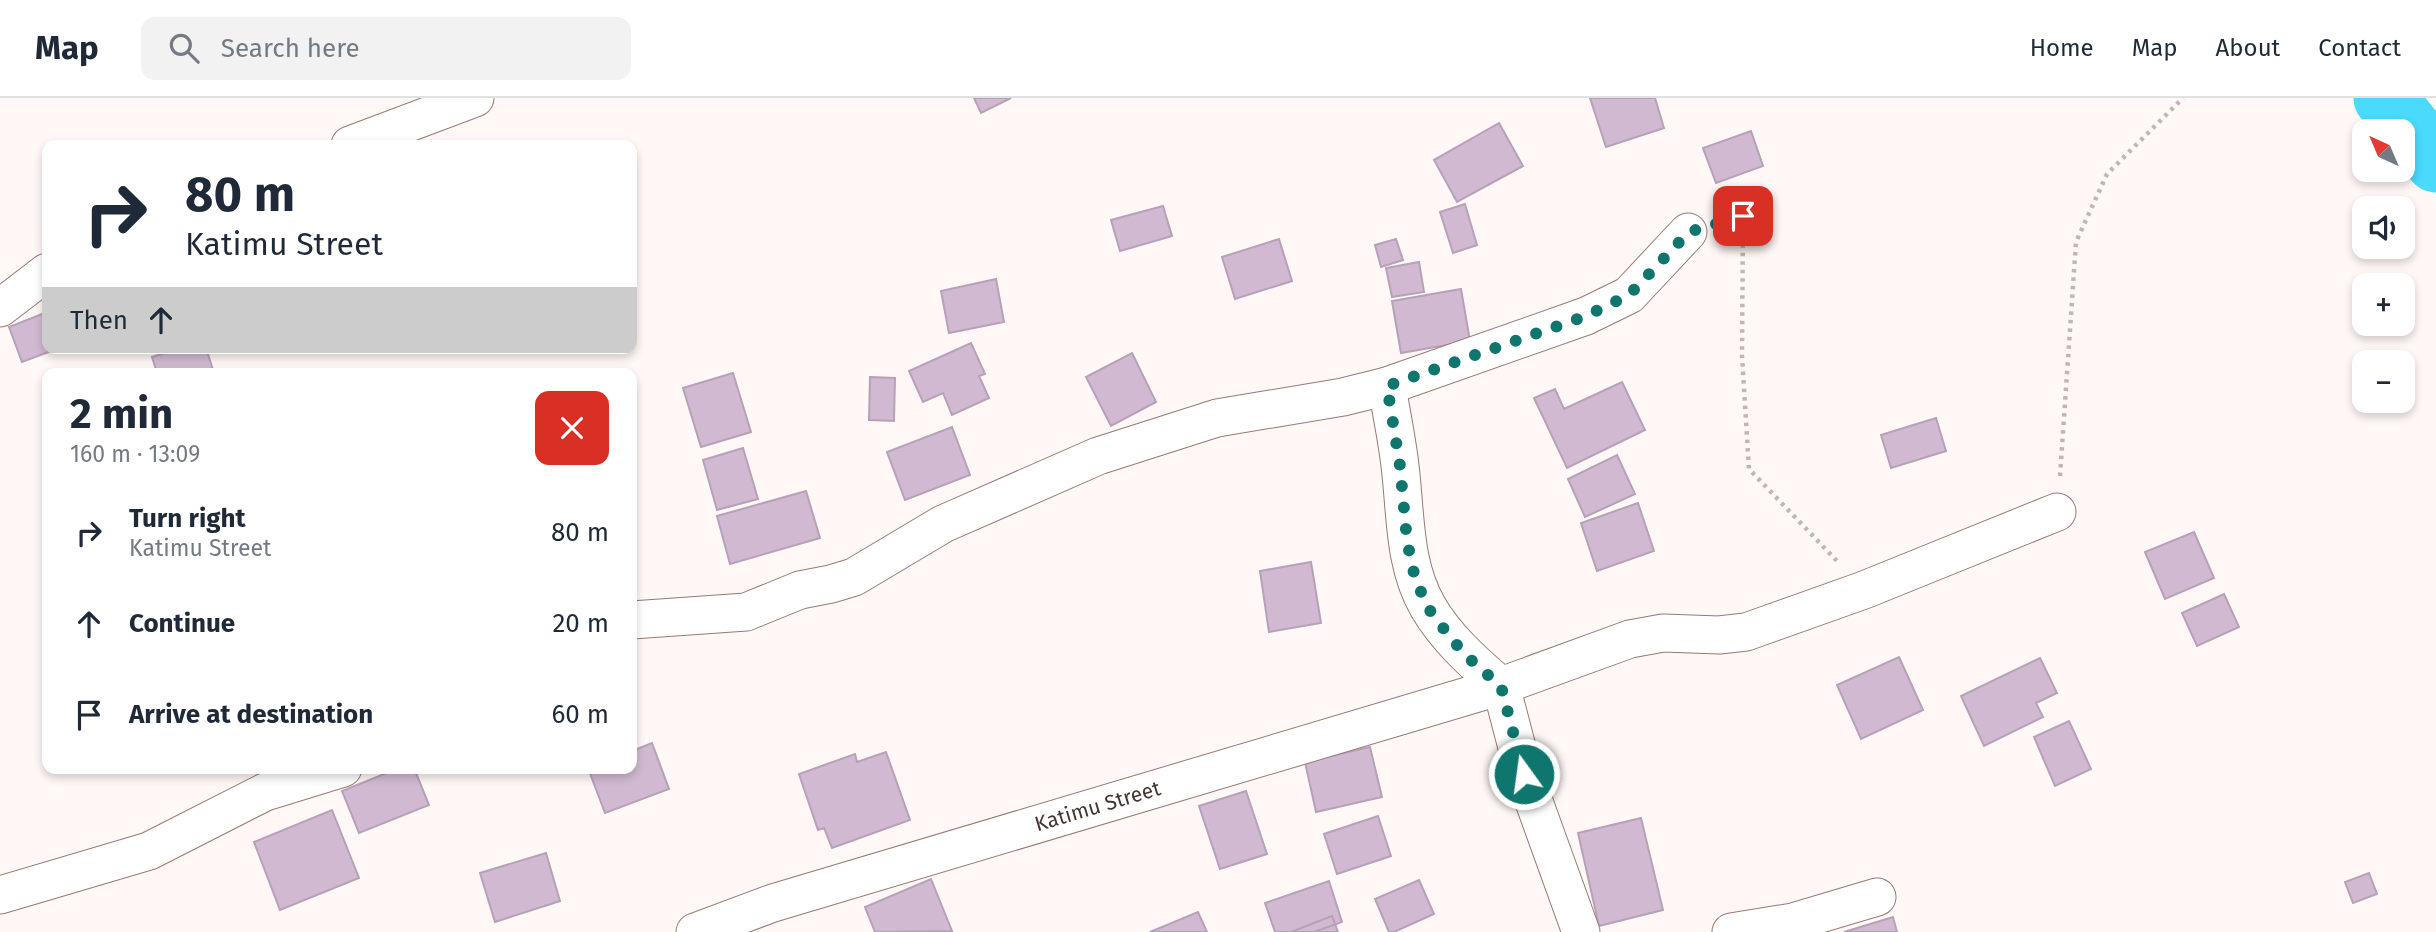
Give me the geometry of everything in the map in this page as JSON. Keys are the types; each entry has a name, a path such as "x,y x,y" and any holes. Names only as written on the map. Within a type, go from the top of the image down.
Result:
{"street":[{"path":"362,140 447,104 475,98"},
{"path":"637,621 746,612 800,590 854,577 943,524 1098,456 1217,418 1343,397 1387,386 1586,316 1629,295 1689,232"},
{"path":"0,308 42,276"},
{"path":"1387,386 1400,466 1407,541 1415,578 1428,608 1453,641 1501,686 1524,774 1581,932"},
{"name":"Katimu Street","path":"695,932 773,903 1501,686 1630,639 1663,633 1719,635 1746,632 1864,590 2057,512"},
{"path":"0,895 149,850 265,792 324,774"},
{"path":"1731,932 1793,922 1877,897"}],"path":[{"path":"2057,512 2076,242 2107,174 2183,98"},
{"path":"1689,232 1743,216 1742,356 1749,469 1864,590"}],"building":[{"path":"974,98 1011,98 981,113"},
{"path":"1590,98 1655,98 1664,128 1606,147"},
{"path":"1499,123 1523,166 1457,202 1434,160"},
{"path":"1751,131 1763,166 1716,183 1703,148"},
{"path":"1465,204 1477,245 1453,253 1440,212"},
{"path":"1163,206 1172,236 1120,251 1111,220"},
{"path":"1279,239 1292,281 1235,299 1222,257"},
{"path":"1396,239 1403,260 1381,267 1375,245"},
{"path":"1419,262 1424,292 1392,297 1386,268"},
{"path":"996,279 1004,322 949,333 941,291"},
{"path":"1461,289 1470,341 1401,353 1392,301"},
{"path":"42,314 43,354 22,362 9,327"},
{"path":"971,343 985,374 979,376 989,398 952,415 943,393 923,402 909,371"},
{"path":"1132,353 1156,402 1111,426 1086,377"},
{"path":"162,354 208,354 212,368 155,368 152,357"},
{"path":"733,373 751,432 701,447 683,388"},
{"path":"870,377 895,378 894,421 869,420"},
{"path":"1622,382 1645,430 1567,468 1534,398 1555,389 1564,409"},
{"path":"1936,418 1946,451 1891,468 1881,435"},
{"path":"952,427 970,475 905,500 887,452"},
{"path":"743,448 758,499 717,510 703,460"},
{"path":"1617,455 1635,494 1585,517 1568,479"},
{"path":"806,491 820,538 730,564 717,516"},
{"path":"1638,503 1654,551 1597,571 1581,523"},
{"path":"2194,532 2214,578 2165,599 2145,552"},
{"path":"1311,562 1321,623 1269,632 1260,571"},
{"path":"2224,594 2239,627 2197,646 2182,613"},
{"path":"1899,657 1923,710 1861,739 1837,685"},
{"path":"2040,658 2057,693 2036,703 2043,717 1984,746 1961,696"},
{"path":"2069,721 2091,769 2055,786 2034,737"},
{"path":"652,743 669,789 605,813 590,774 637,774 637,749"},
{"path":"1370,747 1382,797 1316,812 1305,762"},
{"path":"886,752 910,820 832,848 824,828 818,830 799,774 855,754 857,762"},
{"path":"384,774 416,774 429,805 359,833 342,791"},
{"path":"1246,791 1267,854 1220,869 1199,806"},
{"path":"332,810 359,878 280,910 254,842"},
{"path":"1378,816 1391,856 1337,874 1324,834"},
{"path":"1641,818 1663,910 1599,926 1578,833"},
{"path":"546,853 560,901 495,922 480,873"},
{"path":"2369,873 2377,894 2353,903 2345,882"},
{"path":"931,879 952,931 875,932 865,907"},
{"path":"1419,880 1434,914 1389,932 1375,899"},
{"path":"1329,881 1342,922 1314,932 1275,932 1265,903"},
{"path":"1198,912 1207,932 1150,932"},
{"path":"1332,916 1338,932 1291,932"},
{"path":"1893,917 1897,932 1844,932"}],"waterway":[{"path":"2385,98 2436,161"}],"route":[{"path":"1524,774 1501,686 1453,641 1428,608 1415,578 1407,541 1400,466 1387,386 1586,316 1629,295 1689,232 1743,216"}]}
